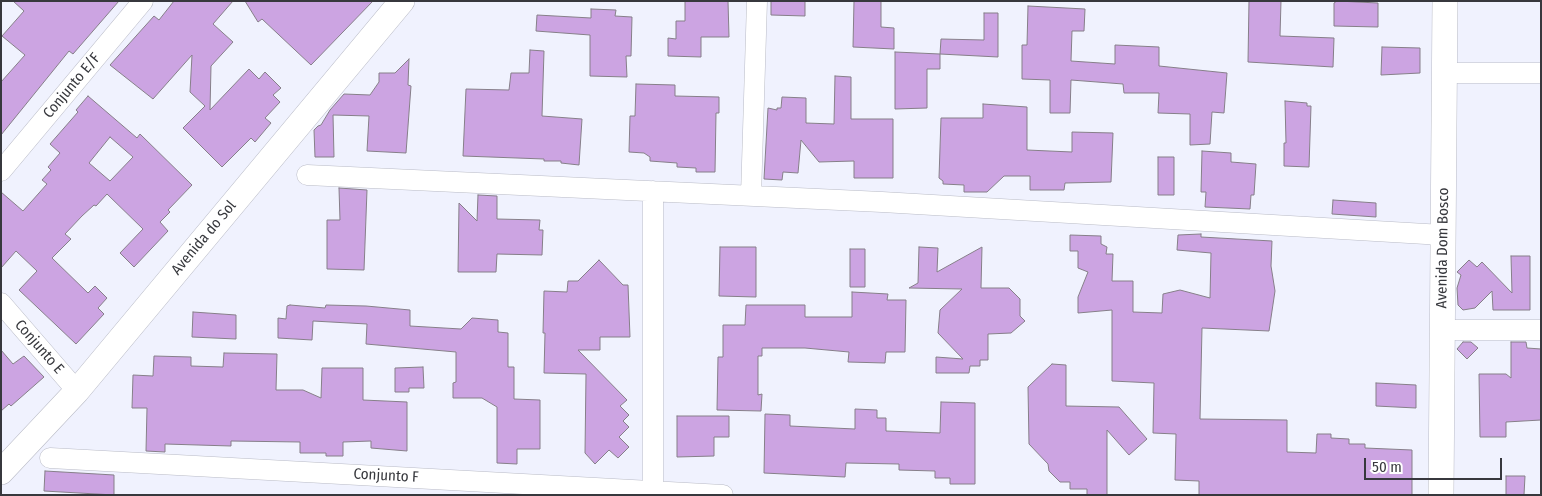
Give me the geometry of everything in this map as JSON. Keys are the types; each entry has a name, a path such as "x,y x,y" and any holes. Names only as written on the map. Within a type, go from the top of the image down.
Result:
{"street":[{"name":"Conjunto E/F","path":"1,171 143,1"},
{"name":"Avenida do Sol","path":"2,468 77,390 402,1"},
{"path":"751,196 757,1"},
{"name":"Avenida Dom Bosco","path":"1441,495 1445,1"},
{"path":"1444,73 1541,73"},
{"path":"307,175 652,190 1444,235"},
{"path":"652,190 653,490"},
{"name":"Conjunto E","path":"1,303 77,390"},
{"path":"1442,330 1541,330"},
{"name":"Conjunto F","path":"50,458 722,495"}],"building":[{"path":"13,1 119,1 73,54 69,51 1,135 1,82 25,55 2,36 24,11"},
{"path":"174,1 233,1 213,24 233,42 211,66 210,110 249,69 259,79 265,72 281,88 273,95 280,102 265,118 271,123 255,142 251,138 222,167 183,128 205,106 190,92 192,55 153,99 110,65 154,16 159,20"},
{"path":"245,1 373,1 311,65 262,19 258,22"},
{"path":"685,1 728,1 729,37 701,37 701,57 668,56 668,38 676,39 676,21 685,21"},
{"path":"771,1 805,1 805,16 771,15"},
{"path":"854,1 881,1 881,27 894,28 894,49 853,47"},
{"path":"1249,1 1281,1 1280,36 1334,38 1333,67 1248,62"},
{"path":"1337,1 1378,3 1378,27 1334,26 1334,3"},
{"path":"1028,6 1085,9 1084,31 1072,31 1071,61 1115,64 1115,45 1159,47 1159,66 1227,73 1224,113 1212,112 1210,144 1190,145 1190,114 1158,113 1159,93 1124,93 1123,84 1071,80 1070,113 1050,113 1050,80 1022,79 1022,45 1027,45"},
{"path":"591,9 616,10 615,16 632,17 631,56 626,56 627,77 590,76 590,35 536,31 537,15 591,18"},
{"path":"984,13 998,13 998,57 940,54 941,39 984,40"},
{"path":"1382,47 1420,48 1420,73 1381,75"},
{"path":"530,50 544,51 542,116 582,119 579,165 561,163 561,161 544,161 544,159 463,156 466,89 509,90 511,73 529,73"},
{"path":"895,52 940,54 940,69 927,69 927,108 895,109"},
{"path":"409,59 408,85 411,86 406,153 367,151 369,116 333,115 334,157 315,157 314,130 321,125 330,110 344,94 370,95 379,82 379,73 395,73"},
{"path":"835,76 851,77 851,119 893,119 893,178 854,178 854,161 819,162 801,140 798,173 783,172 782,180 764,179 768,108 777,110 777,108 781,108 782,97 806,98 806,123 834,124"},
{"path":"636,84 675,85 675,96 719,97 719,113 716,113 715,172 696,172 696,168 677,167 677,163 650,161 650,157 644,153 629,152 630,116 635,116"},
{"path":"88,96 137,138 140,134 192,185 168,210 170,212 160,222 168,231 134,267 120,253 143,229 107,194 65,234 71,239 52,258 88,293 95,286 107,298 98,308 104,314 76,344 19,290 37,271 16,251 1,268 1,192 23,211 47,184 42,180 51,170 48,167 60,153 50,144 78,112 76,110","holes":["110,137 133,157 110,181 89,163"]},
{"path":"1285,101 1307,103 1307,106 1311,106 1309,167 1284,166 1284,143 1286,143"},
{"path":"983,104 1027,107 1027,150 1072,152 1072,132 1113,133 1111,182 1065,183 1064,190 1030,190 1030,176 1004,176 987,192 964,192 964,185 943,184 943,181 939,178 941,118 983,118"},
{"path":"1202,151 1231,153 1231,162 1256,164 1254,195 1251,195 1250,209 1205,207 1206,192 1201,192"},
{"path":"1158,157 1174,157 1174,195 1158,195"},
{"path":"339,188 367,190 364,270 327,269 327,220 340,220"},
{"path":"478,195 497,196 497,219 540,220 539,230 543,230 542,255 497,254 496,272 458,272 459,203 477,221"},
{"path":"1333,200 1376,203 1376,217 1332,214"},
{"path":"1201,234 1201,237 1272,241 1271,266 1275,291 1269,331 1202,328 1200,419 1287,420 1287,452 1316,453 1317,434 1331,434 1331,438 1349,439 1349,444 1365,444 1365,448 1412,450 1412,495 1199,495 1199,481 1175,480 1176,434 1153,433 1154,383 1112,381 1112,310 1078,313 1078,297 1088,272 1078,268 1078,251 1070,251 1070,235 1101,236 1101,244 1107,247 1106,254 1113,254 1112,281 1133,281 1133,312 1162,313 1163,294 1180,290 1210,298 1211,253 1177,250 1178,235"},
{"path":"720,247 756,247 756,297 719,296"},
{"path":"919,247 938,248 937,272 982,247 981,288 1009,288 1020,299 1020,316 1025,321 1011,333 988,334 988,360 980,360 980,366 970,366 969,373 936,373 936,357 963,359 938,333 940,310 962,289 909,288 918,283"},
{"path":"850,249 865,249 865,287 850,287"},
{"path":"1511,256 1530,256 1530,310 1493,310 1492,291 1475,308 1463,310 1458,305 1457,288 1461,275 1457,272 1469,260 1477,267 1482,262 1512,293"},
{"path":"599,260 623,285 628,285 630,337 600,337 600,350 578,350 627,400 620,406 629,415 623,421 629,427 619,437 629,447 618,458 609,450 595,464 585,453 586,374 544,373 545,333 543,333 544,291 567,292 568,281 578,281"},
{"path":"852,292 888,294 887,300 906,300 905,352 886,352 885,363 848,362 849,352 805,348 762,348 762,356 758,356 758,395 762,394 761,411 717,410 718,357 723,357 723,325 745,325 746,305 805,305 805,317 852,317"},
{"path":"326,305 366,306 410,310 410,326 461,329 472,318 498,320 498,332 508,333 508,367 514,367 514,399 540,400 540,449 517,449 517,464 497,463 497,407 482,398 453,398 453,383 456,382 456,352 366,344 367,324 313,321 312,340 278,338 278,318 286,319 287,306 325,308"},
{"path":"193,312 236,315 236,339 192,337"},
{"path":"1463,342 1471,342 1478,348 1467,359 1457,349"},
{"path":"1511,342 1526,342 1527,348 1541,349 1541,420 1506,422 1506,437 1480,437 1479,374 1506,374 1511,378"},
{"path":"1,350 13,364 24,356 44,377 11,406 9,404 1,411"},
{"path":"224,353 277,354 276,390 303,390 321,398 322,368 363,368 363,400 407,402 407,451 371,448 371,441 343,442 343,456 326,456 326,453 300,453 300,442 231,441 231,446 165,444 165,452 146,451 147,408 132,408 133,375 153,376 154,356 191,357 191,366 223,367"},
{"path":"1052,364 1066,365 1066,406 1119,407 1147,439 1129,455 1107,430 1107,495 1087,495 1087,489 1070,489 1070,482 1060,482 1049,471 1048,464 1029,444 1028,387"},
{"path":"423,367 424,388 409,388 409,392 395,392 395,368"},
{"path":"1376,383 1416,385 1416,408 1376,406"},
{"path":"941,402 975,403 975,484 950,484 950,478 935,478 935,471 899,470 899,464 846,463 845,477 764,473 765,414 790,415 790,426 855,429 855,409 877,410 877,418 886,418 886,431 940,433"},
{"path":"677,416 729,416 729,437 714,437 714,456 677,457"},
{"path":"45,471 114,475 114,495 44,491"},
{"path":"1506,476 1525,476 1524,495 1506,495"}]}
